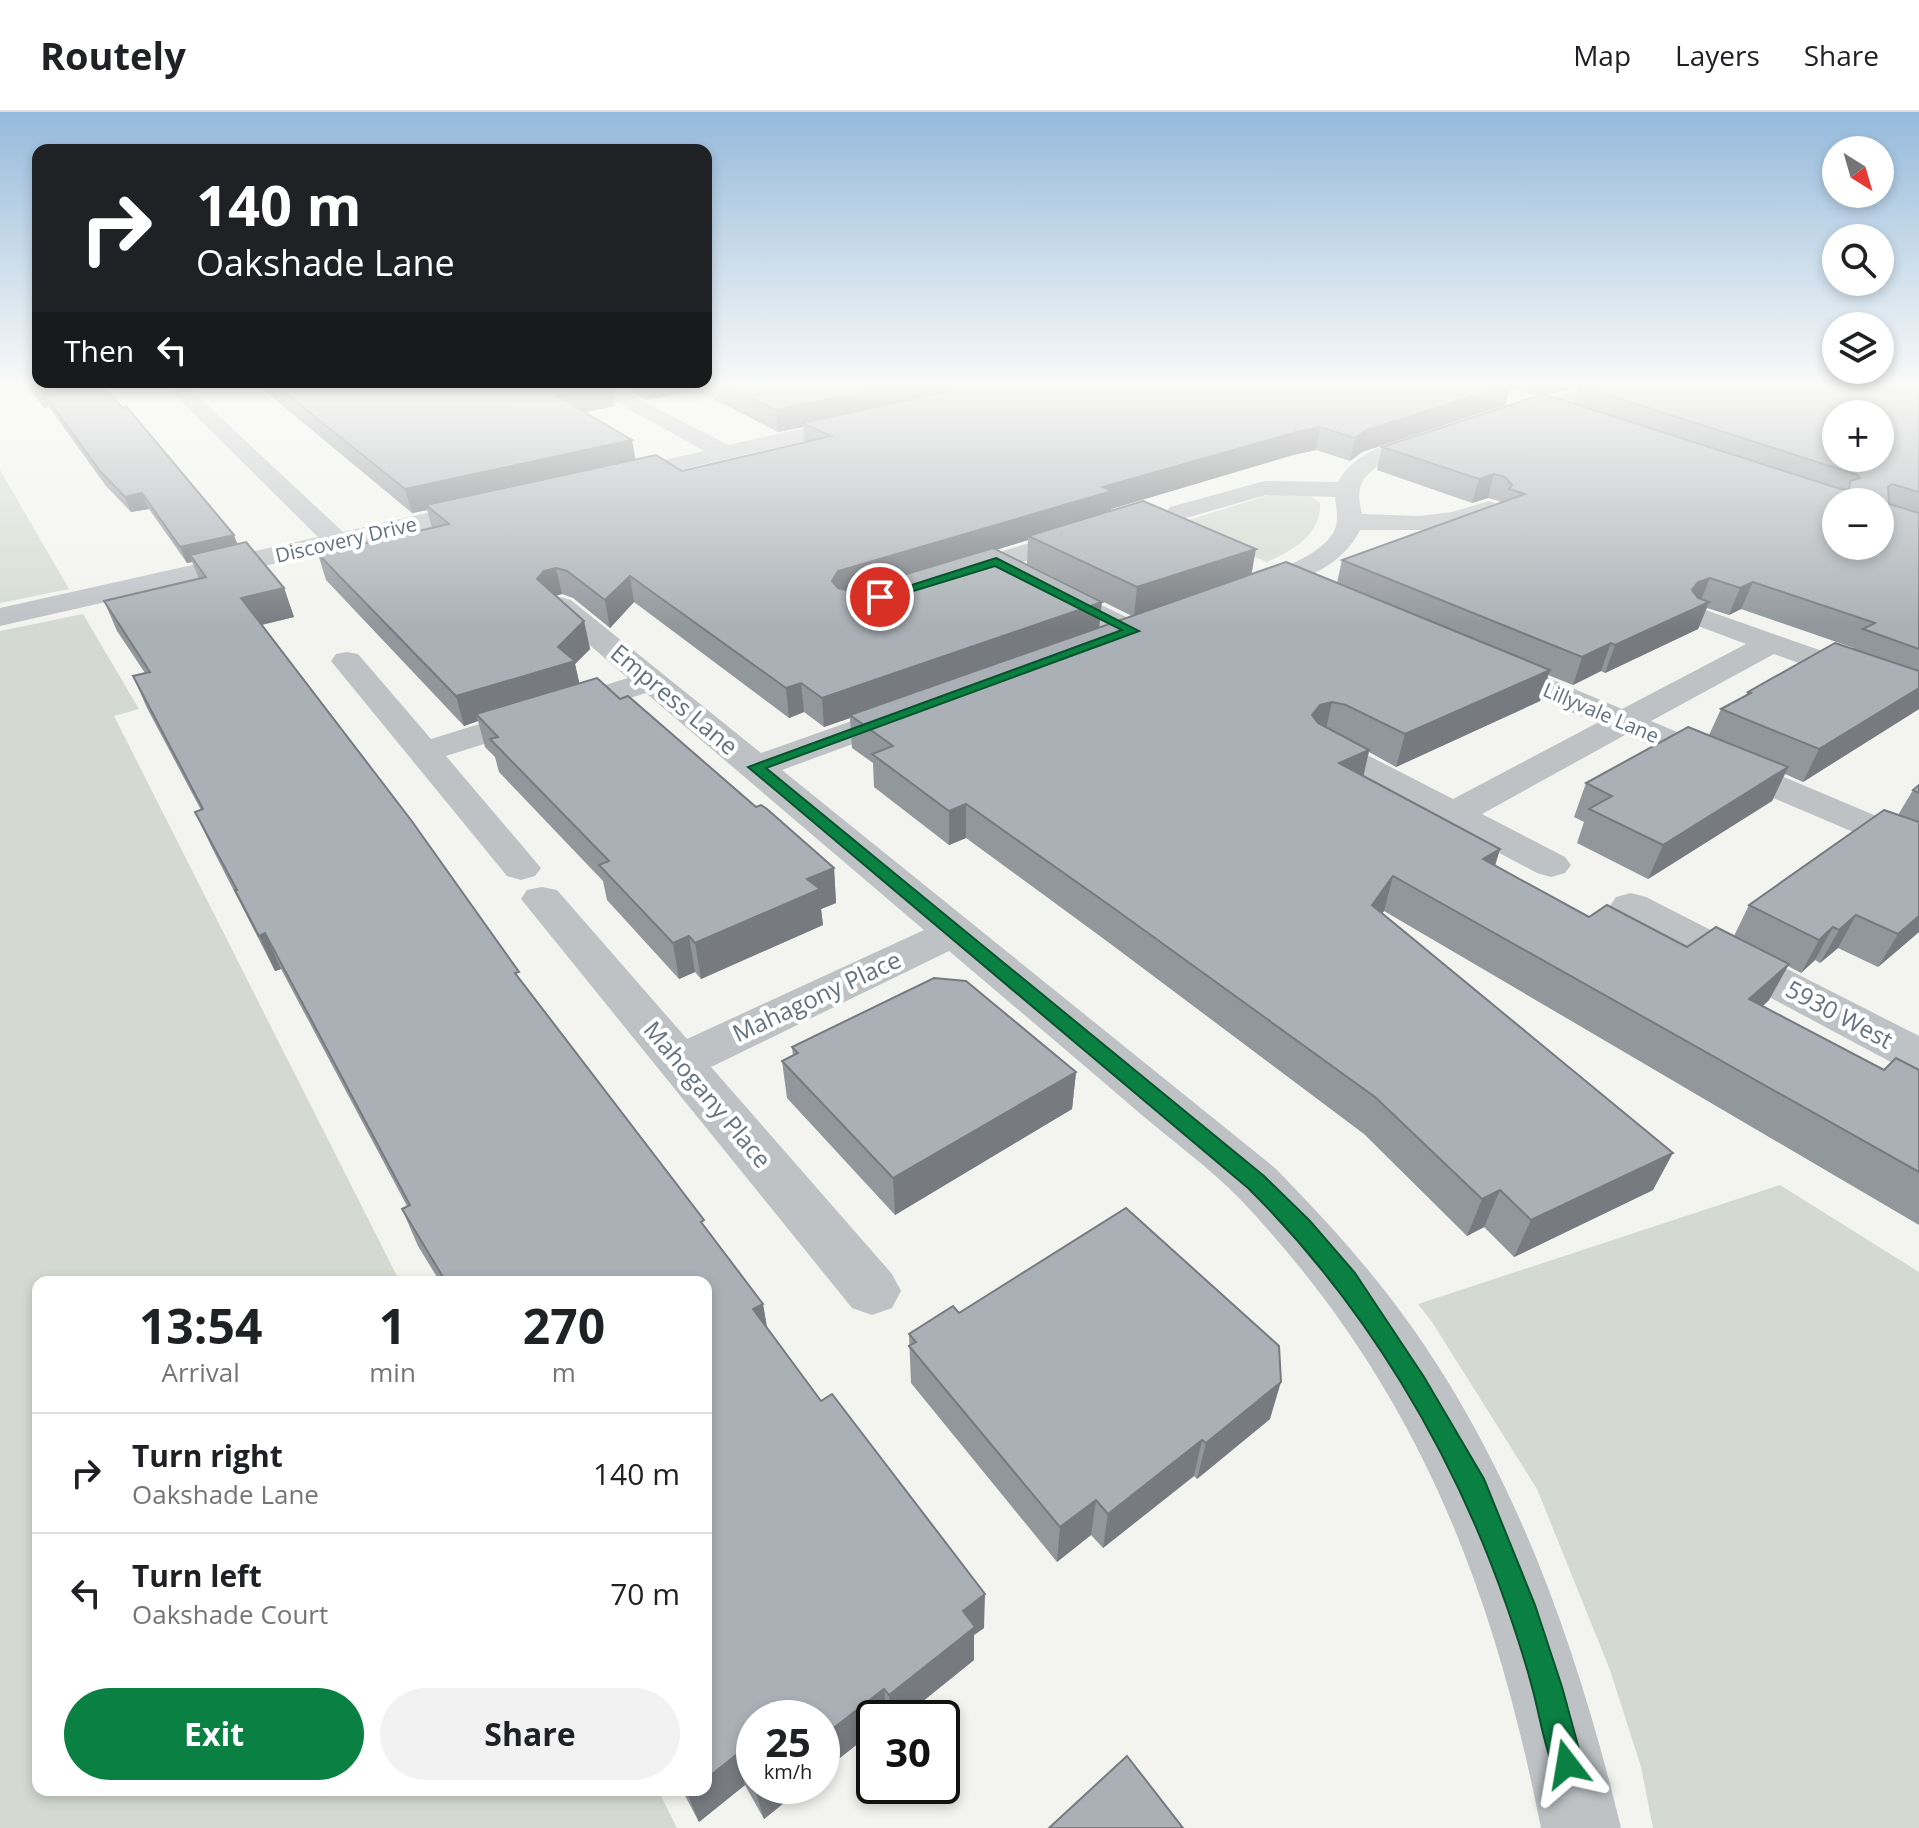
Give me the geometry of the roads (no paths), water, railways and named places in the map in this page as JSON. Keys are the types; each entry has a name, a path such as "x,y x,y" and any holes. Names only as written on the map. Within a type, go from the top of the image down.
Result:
{"street":[{"path":"260,467 338,542"},
{"path":"586,485 664,467"},
{"path":"1223,598 1283,577 1321,557 1342,538 1350,521 1347,490 1355,473 1362,467"},
{"path":"1179,512 1265,488 1347,490"},
{"name":"Discovery Drive","path":"0,617 509,503"},
{"path":"1350,521 1427,525 1447,523 1489,509"},
{"path":"924,584 1115,525"},
{"path":"996,562 1132,631"},
{"path":"1283,577 1319,592"},
{"name":"Empress Lane","path":"561,606 1256,1182 1302,1227 1347,1280 1429,1407 1474,1489 1498,1542 1547,1687 1581,1828"},
{"path":"1700,617 1919,696"},
{"path":"1103,641 1162,620"},
{"path":"1453,814 1771,643"},
{"name":"Lillyvale Lane","path":"1464,654 1919,848"},
{"name":"Mahogany Place","path":"347,661 872,1291"},
{"path":"424,752 652,681"},
{"path":"756,767 929,705"},
{"path":"1326,747 1551,865"},
{"name":"5930 West","path":"1631,906 1919,1056"},
{"name":"Mahagony Place","path":"680,1062 955,932"}]}
